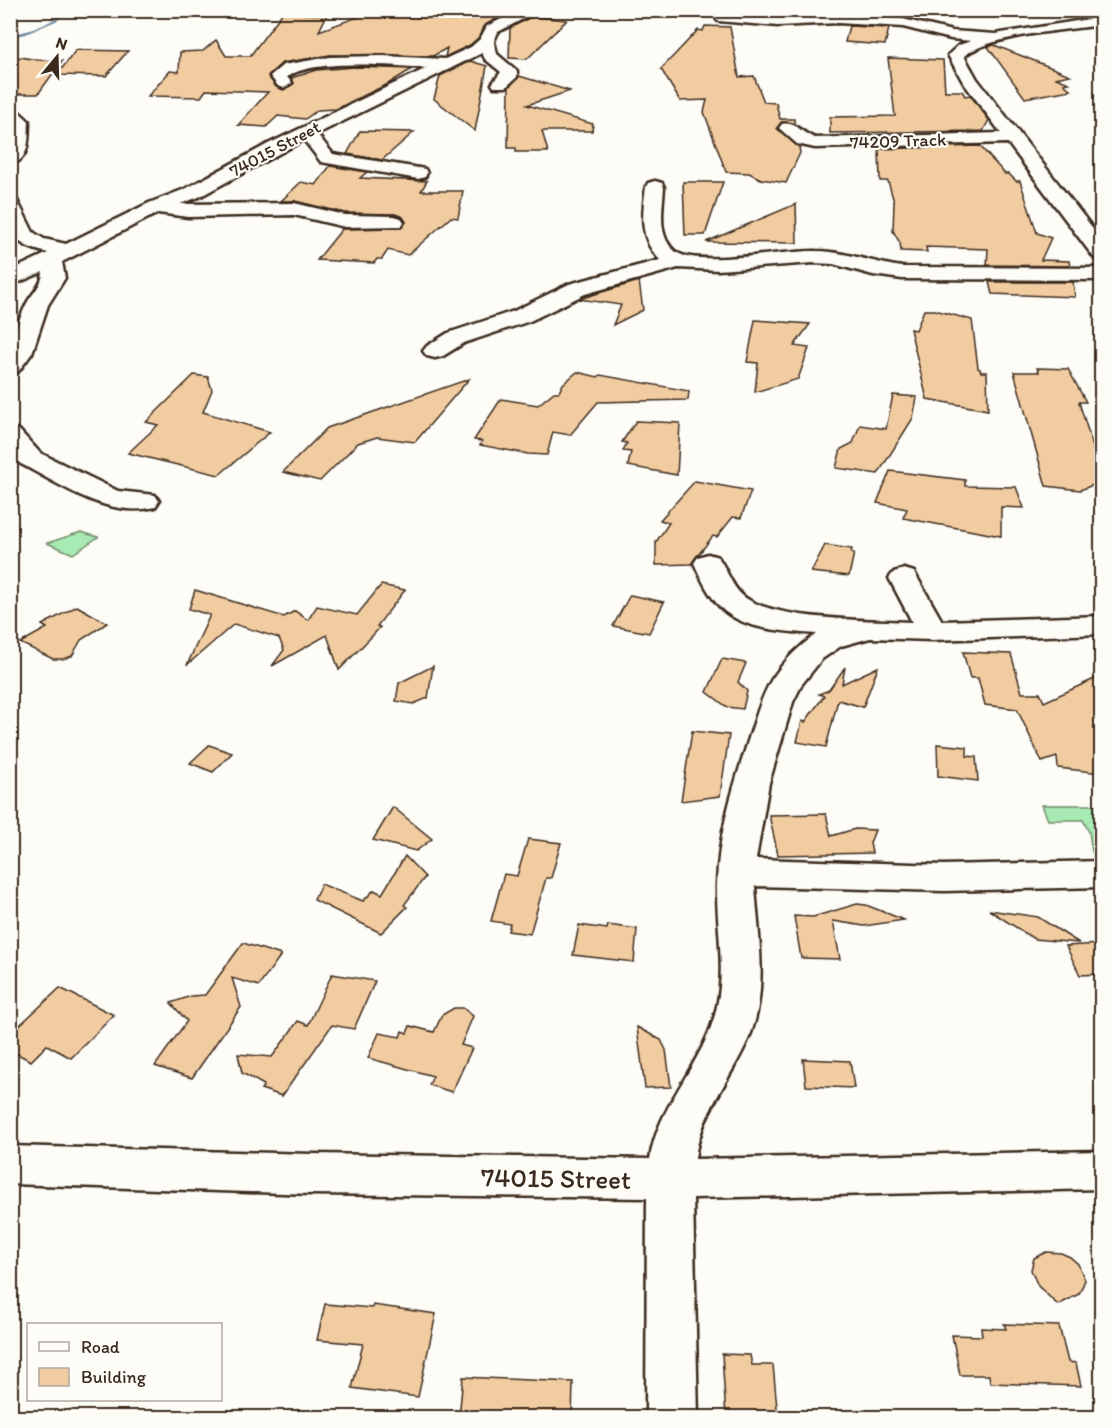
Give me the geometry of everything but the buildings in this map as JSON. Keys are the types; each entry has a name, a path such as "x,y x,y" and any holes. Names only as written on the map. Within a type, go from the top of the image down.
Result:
{"street":[{"name":"74015 Street","path":"10,280 156,207 192,193 256,157 476,50 486,41 492,29 533,10"},
{"path":"723,18 778,22 830,18 903,23 951,35 1000,38"},
{"path":"1101,21 1040,25 964,47 959,51 957,59 1101,255"},
{"path":"486,41 490,56 509,71 509,77 500,84"},
{"path":"284,83 278,76 279,72 289,67 313,63 447,64"},
{"path":"10,113 20,121 18,152 10,160"},
{"name":"74209 Track","path":"788,128 803,140 815,143 1014,138"},
{"path":"307,132 327,158 418,173"},
{"path":"655,187 653,218 656,244 665,256 678,262"},
{"path":"10,204 18,215 21,229 26,237 33,242 71,251"},
{"path":"156,207 173,211 294,209 345,221 394,222"},
{"path":"1070,212 1090,211"},
{"path":"435,351 456,338 522,316 577,289 678,262 730,263 814,256 846,260 873,269 902,273 1101,274"},
{"path":"10,367 20,353 37,305 54,278 51,261"},
{"path":"10,435 26,451 28,457 59,473 113,499 145,501"},
{"path":"708,562 724,594 741,609 755,615 870,629 932,631 1101,625"},
{"path":"904,578 932,631"},
{"path":"672,1418 670,1179 675,1138 730,1034 738,1006 740,974 737,872 741,831 752,783 777,702 787,681 811,652 830,639 870,629"},
{"path":"737,872 944,878 1101,874"},
{"name":"74015 Street","path":"10,1165 312,1174 670,1179 1101,1170"}],"green space":[{"path":"81,532 98,537 73,554 47,543"},
{"path":"1042,805 1101,805 1101,857 1092,852 1089,832 1083,820 1048,820"}],"waterway":[{"path":"10,36 25,33 57,19 61,14 79,10"}]}
